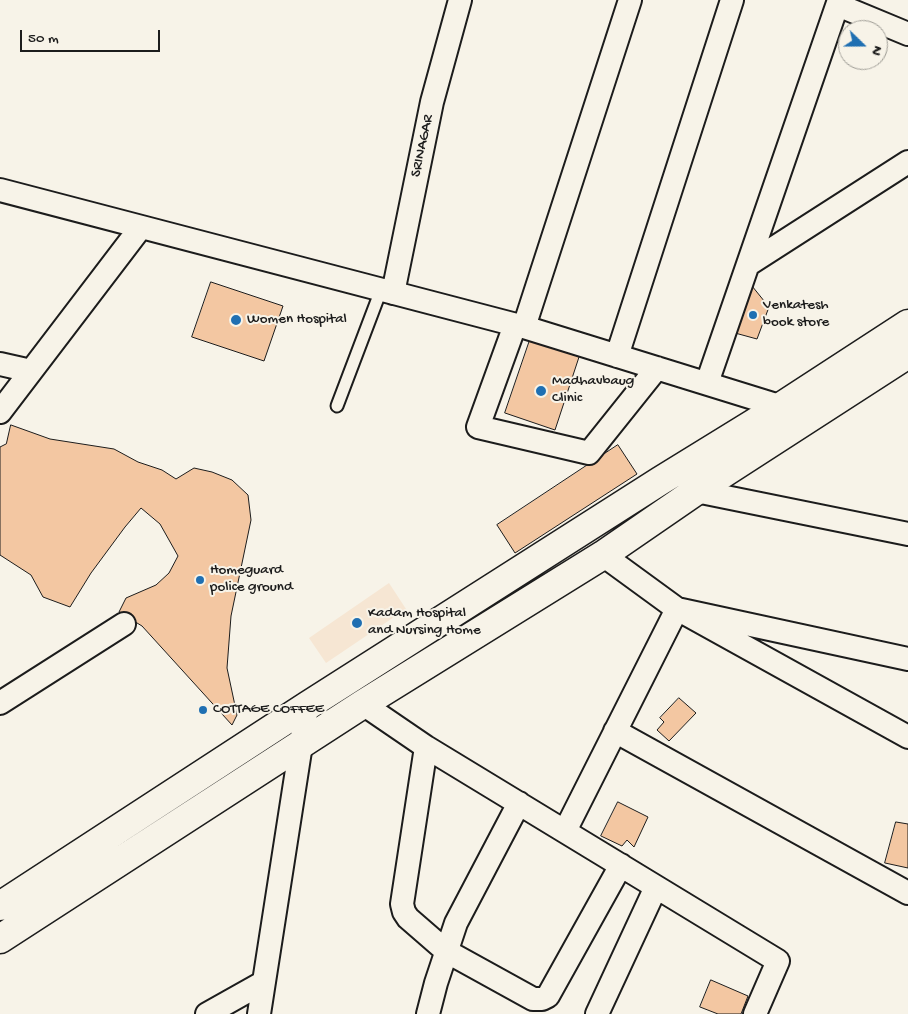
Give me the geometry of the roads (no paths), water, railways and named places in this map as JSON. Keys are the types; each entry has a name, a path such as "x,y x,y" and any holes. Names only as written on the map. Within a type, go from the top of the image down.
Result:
{"main road":[{"path":"0,906 307,706 660,481 782,406 908,324"},
{"path":"0,939 301,744 603,555 696,491 908,354"}],"street":[{"name":"SRINAGAR","path":"387,291 432,102 460,0"},
{"path":"630,0 520,326 478,427 589,453 658,368"},
{"path":"617,356 732,0"},
{"path":"707,384 839,2 908,34"},
{"path":"749,264 908,162"},
{"path":"0,190 520,326 782,406 810,417"},
{"path":"0,412 142,227"},
{"path":"0,364 31,371"},
{"path":"696,491 906,532"},
{"path":"603,555 677,609 908,737"},
{"path":"677,609 908,659"},
{"path":"565,831 677,609"},
{"path":"0,703 124,624"},
{"path":"364,704 426,747 778,961 755,1014"},
{"path":"259,1014 307,706"},
{"path":"615,731 908,893"},
{"path":"426,747 402,904 408,918 446,951 534,999 542,999 548,996 621,865"},
{"path":"428,1014 456,923 519,804"},
{"path":"597,1014 656,887"},
{"path":"207,1014 264,982"}],"lane":[{"path":"338,406 387,291"}],"place":[{"name":"Venkatesh book store","path":"753,315"},
{"name":"Women Hospital","path":"236,320"},
{"name":"Madhavbaug Clinic","path":"541,391"},
{"name":"Homeguard police ground","path":"200,580"},
{"name":"Kadam Hospital and Nursing Home","path":"357,623"},
{"name":"COTTAGE COFFEE","path":"203,710"}]}
